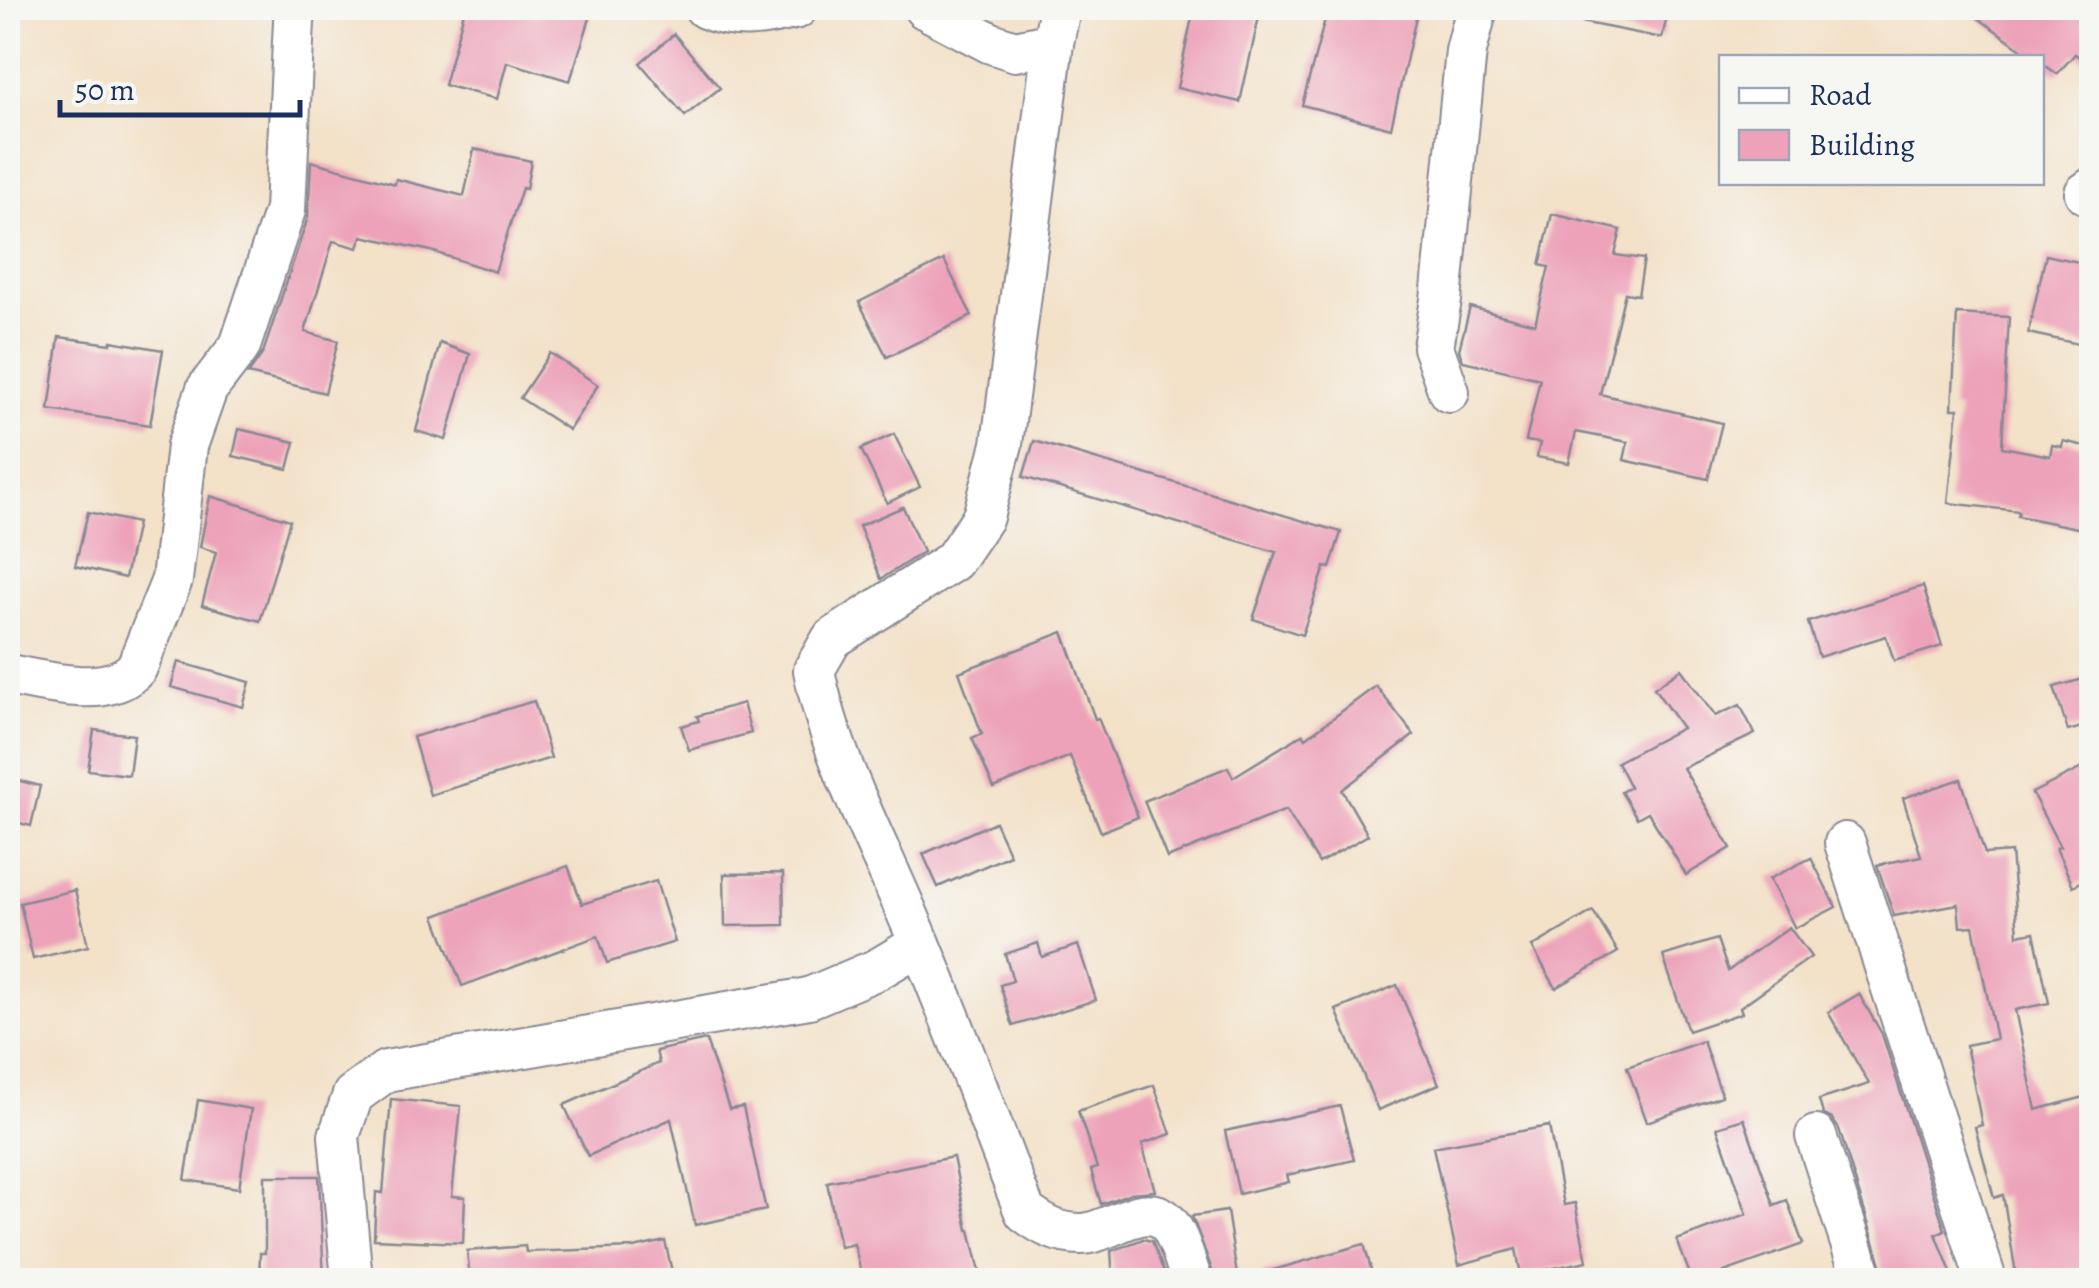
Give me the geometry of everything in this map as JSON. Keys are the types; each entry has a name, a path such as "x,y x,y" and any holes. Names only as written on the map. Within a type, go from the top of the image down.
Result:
{"street":[{"path":"8,675 96,686 129,677 137,667 172,580 188,446 207,389 240,346 284,210 297,8"},
{"path":"705,8 738,18 797,8"},
{"path":"924,8 991,43 1015,51 1056,25"},
{"path":"1449,392 1433,347 1466,51 1477,8"},
{"path":"1056,25 1002,444 982,517 953,561 832,640 814,670 820,700 844,765 920,944 1025,1212 1047,1228 1082,1234 1106,1230 1134,1216 1157,1215 1169,1224 1192,1280"},
{"path":"1845,844 1986,1280"},
{"path":"352,1280 338,1136 353,1095 386,1070 808,998 878,969 920,944"},
{"path":"1816,1136 1862,1280"}],"building":[{"path":"465,8 510,8 537,15 539,8 592,12 570,81 507,62 497,99 444,85"},
{"path":"1194,8 1261,8 1240,102 1177,88"},
{"path":"1328,8 1418,8 1391,128 1302,105"},
{"path":"1572,8 1669,8 1662,38 1571,20"},
{"path":"1964,8 2092,8 2092,66 2075,54 2057,74 2044,64 2044,55 2030,55"},
{"path":"674,34 720,88 685,116 640,63"},
{"path":"474,149 531,161 526,189 522,188 495,272 431,251 362,236 358,248 333,241 305,332 338,341 325,393 248,374 263,353 308,217 311,161 395,184 396,179 464,196"},
{"path":"1552,214 1621,230 1615,255 1644,259 1638,295 1625,293 1600,394 1722,423 1708,479 1624,460 1628,442 1576,432 1569,463 1537,457 1540,443 1526,441 1540,379 1463,361 1459,350 1470,307 1535,324 1549,267 1540,265"},
{"path":"2046,255 2092,265 2092,347 2028,333"},
{"path":"944,260 972,316 887,357 859,302"},
{"path":"1957,314 2009,317 2002,447 2050,456 2052,445 2062,447 2063,441 2089,447 2092,531 2018,516 2019,511 1948,503 1958,409 1952,409"},
{"path":"59,337 163,350 150,425 49,410"},
{"path":"440,343 470,354 446,440 416,431"},
{"path":"550,353 598,385 569,430 520,398"},
{"path":"239,429 295,442 288,469 233,456"},
{"path":"894,434 920,487 887,503 861,449"},
{"path":"1034,441 1341,532 1302,635 1253,619 1276,552 1023,477"},
{"path":"210,496 290,520 260,621 202,605 216,552 200,547"},
{"path":"903,507 923,552 881,579 859,526"},
{"path":"88,512 137,523 125,578 75,566"},
{"path":"1923,586 1942,646 1894,661 1886,636 1819,657 1808,622"},
{"path":"1063,632 1095,719 1098,718 1138,817 1101,832 1070,756 994,788 972,738 982,734 959,672"},
{"path":"178,662 250,682 243,707 171,687"},
{"path":"1681,669 1715,716 1740,705 1755,734 1683,768 1731,848 1686,875 1648,812 1637,818 1621,792 1630,787 1617,762 1682,728 1654,688"},
{"path":"2087,678 2092,695 2092,724 2068,731 2054,687"},
{"path":"1376,686 1414,735 1342,790 1368,835 1319,863 1286,810 1167,858 1144,801 1228,767 1233,777 1303,734 1306,738"},
{"path":"534,701 551,758 430,795 413,737"},
{"path":"743,703 751,733 689,750 681,726 699,721 697,716"},
{"path":"94,730 134,735 129,775 88,770"},
{"path":"2092,763 2092,877 2073,886 2056,848 2060,847 2032,793"},
{"path":"8,778 40,786 31,826 8,820"},
{"path":"1961,779 1985,854 2011,852 2018,935 2034,932 2049,1003 2015,1010 2036,1110 2092,1095 2092,1243 2085,1244 2089,1280 2017,1280 2003,1195 1994,1198 1975,1127 1982,1125 1966,1045 1996,1039 1973,926 1960,927 1958,904 1894,916 1877,865 1921,856 1903,798"},
{"path":"995,822 1010,855 938,887 923,854"},
{"path":"1811,858 1836,907 1795,928 1769,879"},
{"path":"568,866 582,904 656,881 675,942 607,963 598,936 462,986 435,916"},
{"path":"783,873 784,925 725,926 724,874"},
{"path":"75,890 88,946 33,959 20,903"},
{"path":"1593,911 1618,952 1556,988 1532,947"},
{"path":"1789,927 1811,957 1740,1007 1742,1013 1688,1031 1663,956 1717,939 1728,971"},
{"path":"1038,943 1042,957 1078,945 1096,1000 1013,1026 1000,985 1013,981 1005,954"},
{"path":"1397,985 1439,1084 1378,1110 1336,1010"},
{"path":"1859,994 1882,1034 1945,1230 1936,1234 1954,1280 1886,1280 1839,1129 1823,1114 1819,1100 1869,1084 1828,1012"},
{"path":"706,1040 729,1109 743,1107 766,1210 695,1225 671,1119 588,1156 564,1105 659,1063 656,1051"},
{"path":"1703,1041 1722,1096 1647,1122 1627,1067"},
{"path":"1154,1085 1171,1134 1142,1144 1155,1191 1131,1193 1101,1204 1091,1170 1097,1168 1078,1111"},
{"path":"391,1099 461,1106 452,1196 465,1197 463,1243 374,1239 376,1192 383,1193"},
{"path":"198,1100 251,1109 239,1188 185,1180"},
{"path":"1340,1106 1354,1160 1287,1175 1289,1182 1239,1194 1225,1131"},
{"path":"1744,1119 1774,1205 1787,1200 1803,1244 1724,1272 1727,1280 1692,1280 1677,1240 1747,1214 1717,1127"},
{"path":"1549,1126 1564,1205 1575,1203 1587,1261 1521,1275 1516,1249 1459,1265 1433,1147"},
{"path":"953,1157 982,1280 863,1280 854,1244 840,1247 827,1182"},
{"path":"265,1176 319,1176 324,1280 259,1280 260,1253 265,1253"},
{"path":"1227,1211 1237,1275 1215,1278 1192,1216"},
{"path":"1143,1239 1152,1241 1167,1280 1113,1280 1111,1251"},
{"path":"665,1241 673,1276 653,1280 470,1280 467,1251 525,1246 526,1252 634,1248"},
{"path":"1364,1244 1374,1280 1264,1280 1263,1273"}]}
